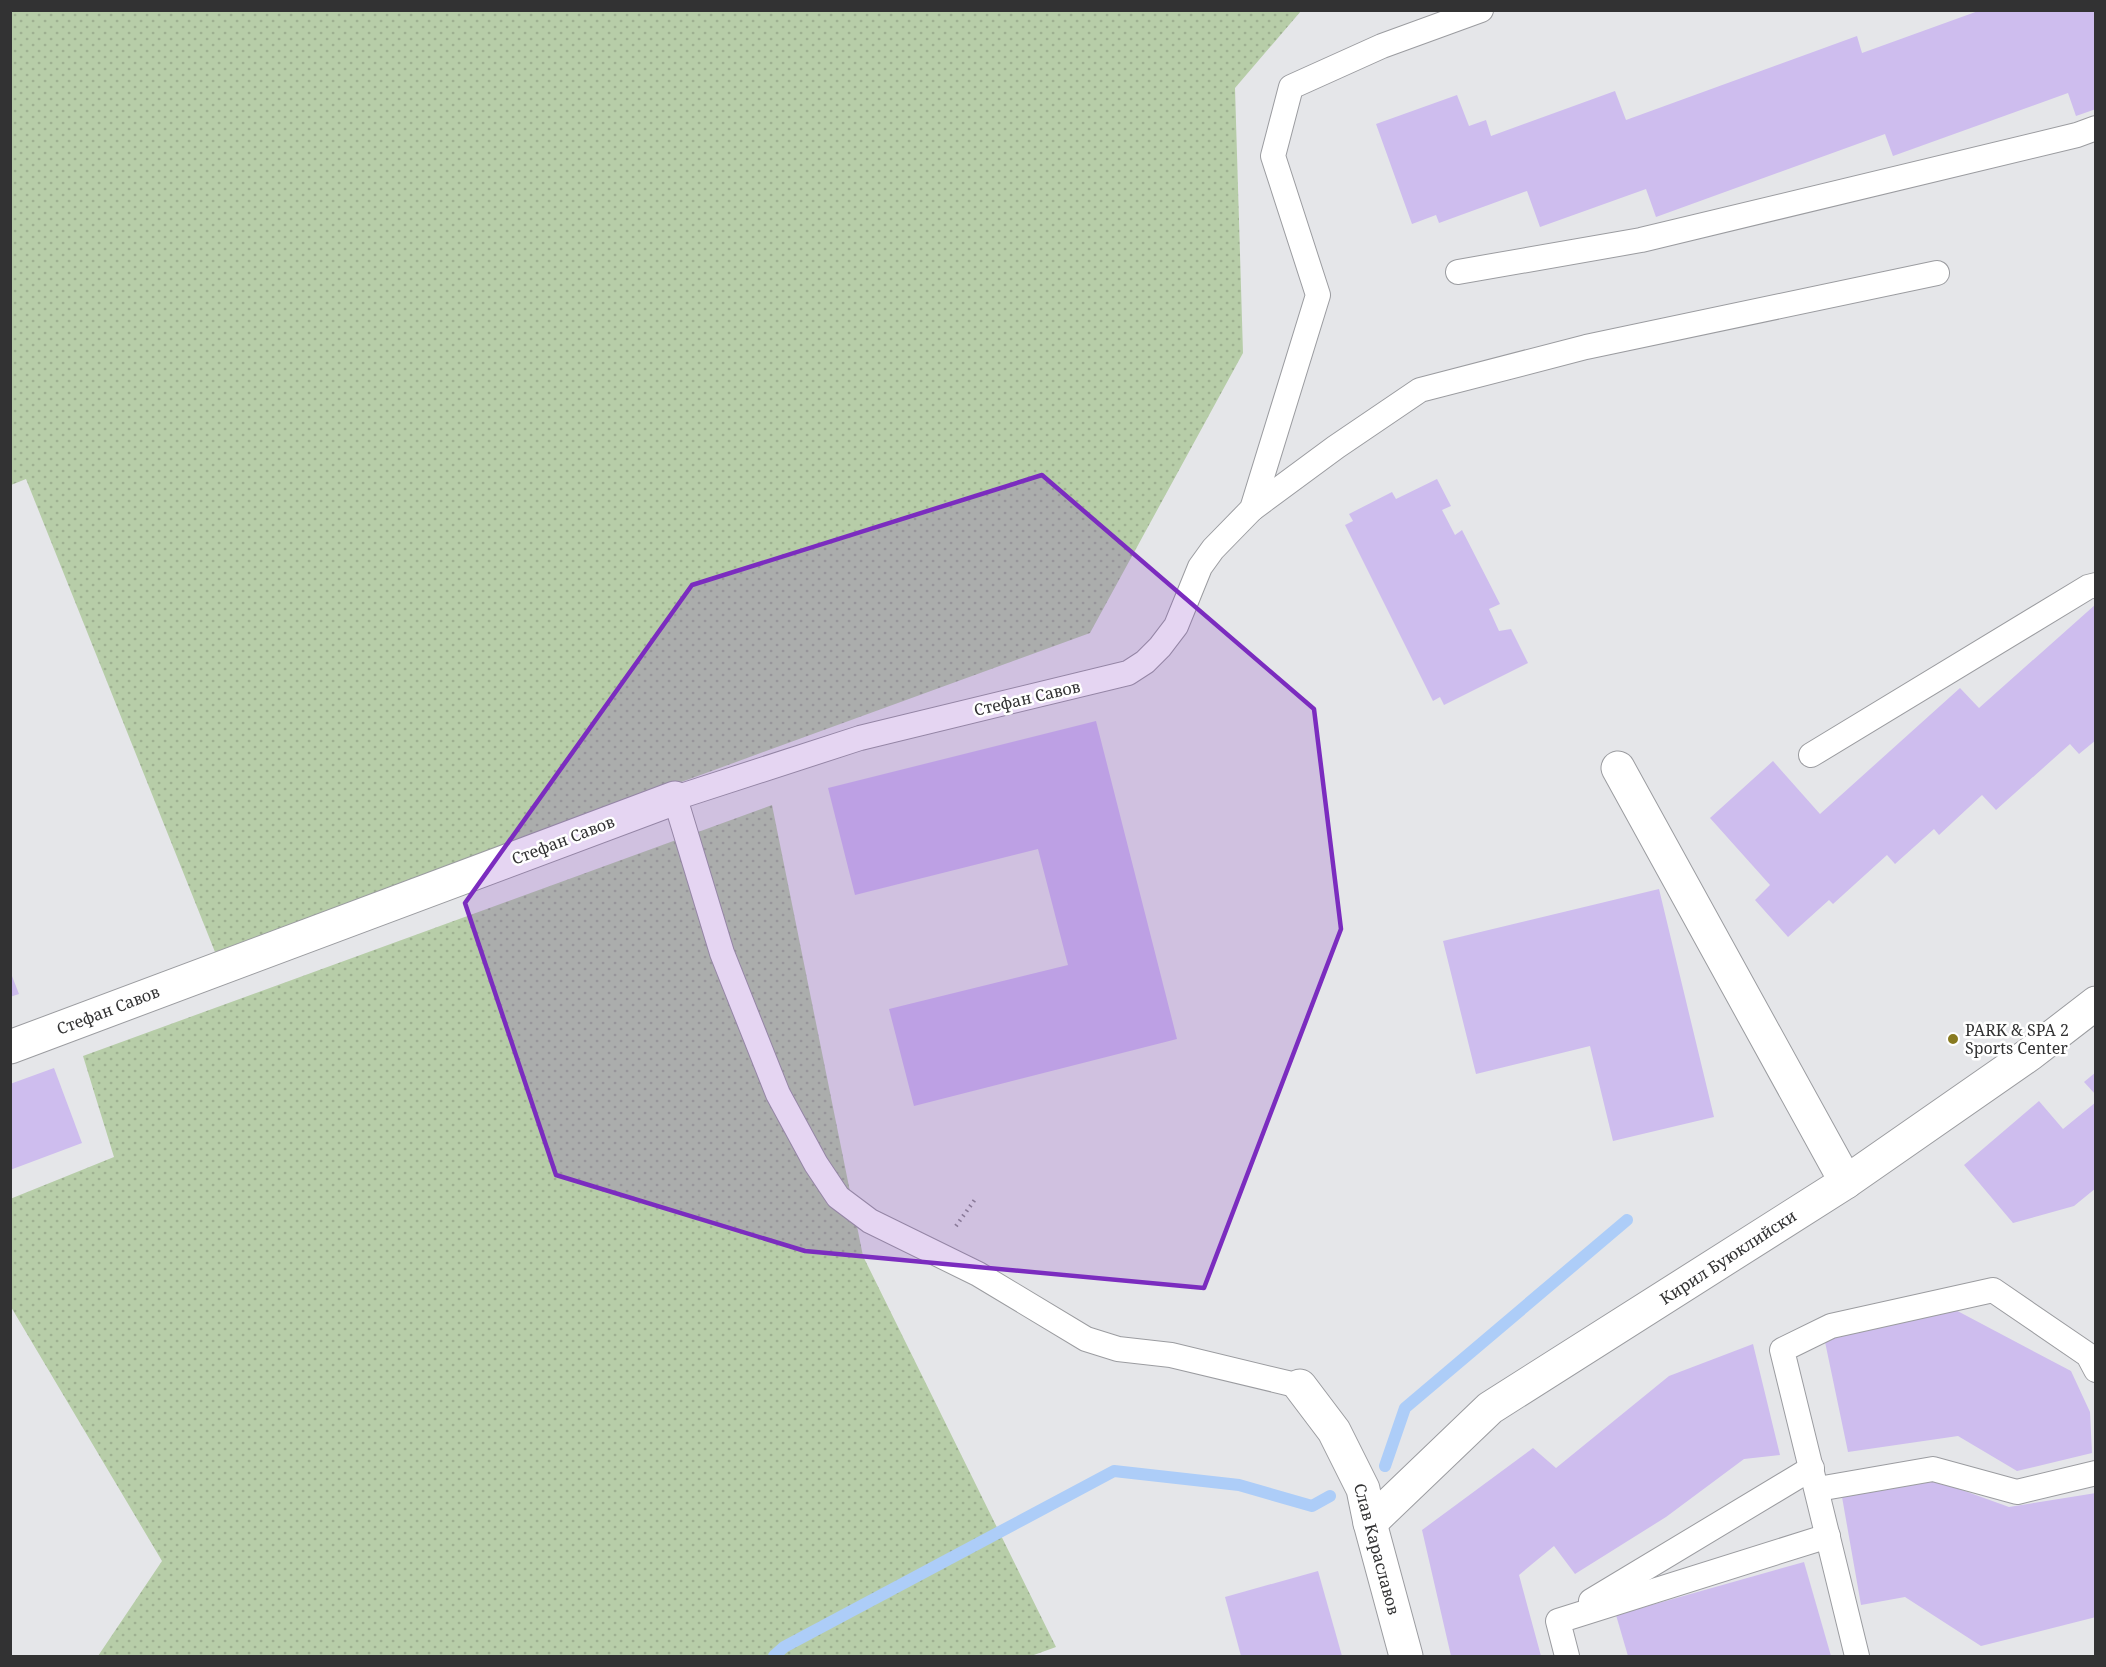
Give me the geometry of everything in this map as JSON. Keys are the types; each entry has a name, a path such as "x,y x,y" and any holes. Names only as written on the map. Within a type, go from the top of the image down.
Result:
{"street":[{"path":"1618,768 1846,1182"},
{"name":"Стефан Савов","path":"10,1047 675,798"},
{"name":"Кирил Буюклийски","path":"1370,1523 1490,1408 1846,1182 2030,1054 2096,1003"},
{"name":"Слав Караславов","path":"1300,1386 1334,1431 1363,1489 1406,1656"}],"lane":[{"path":"1252,509 1318,295 1273,156 1291,87 1382,46 1481,10"},
{"path":"1458,272 1641,240 2077,135 2096,128"},
{"path":"1252,509 1336,447 1420,390 1586,347 1937,273"},
{"name":"Стефан Савов","path":"675,798 860,738 1128,673 1145,662 1176,626 1200,567 1213,549 1252,509"},
{"path":"1811,755 2088,587 2096,585"},
{"path":"675,798 722,953 778,1094 816,1164 838,1197 870,1221 978,1274 1086,1339 1118,1349 1171,1355 1300,1386"},
{"path":"1857,1656 1782,1350 1831,1326 1993,1290 2088,1355 2096,1370"},
{"path":"1558,1621 1815,1478 1933,1469 2017,1491 2096,1473"},
{"path":"1558,1621 1828,1536"},
{"path":"1558,1621 1567,1656"}],"highlighted area":[{"path":"1042,475 1314,709 1341,929 1204,1288 805,1251 556,1175 465,903 692,585"}],"green space":[{"path":"11,11 1301,11 1235,88 1243,353 1090,633 215,952 26,479 11,485"},
{"path":"772,805 863,1256 1056,1647 1031,1656 98,1656 162,1561 11,1307 10,1199 114,1157 83,1056"}],"building":[{"path":"1981,10 2096,10 2096,109 2076,116 2068,93 1893,156 1885,134 1656,217 1646,189 1540,227 1527,191 1439,223 1436,215 1412,224 1376,124 1457,95 1469,126 1486,120 1491,136 1615,91 1626,120 1857,36 1862,53"},
{"path":"1437,479 1451,506 1442,510 1455,535 1462,530 1500,604 1489,609 1499,631 1511,629 1528,663 1444,705 1440,697 1433,701 1345,525 1353,521 1349,514 1392,492 1396,499"},
{"path":"2096,604 2096,740 2079,754 2070,744 1996,810 1982,795 1939,835 1934,829 1895,864 1887,855 1833,904 1829,900 1788,937 1755,900 1770,885 1710,818 1773,761 1820,814 1960,688 1979,708"},
{"path":"1096,721 1177,1039 914,1106 889,1009 1068,965 1038,849 855,895 828,788"},
{"path":"1659,889 1714,1117 1613,1141 1590,1046 1476,1074 1443,941"},
{"path":"10,971 19,994 10,997"},
{"path":"54,1068 82,1143 10,1170 10,1084"},
{"path":"2096,1072 2096,1095 2084,1082"},
{"path":"2039,1101 2063,1129 2096,1102 2096,1188 2074,1206 2013,1223 1964,1165"},
{"path":"1948,1306 2071,1371 2090,1412 2092,1453 2017,1471 1958,1436 1848,1452 1824,1337"},
{"path":"1753,1344 1780,1455 1744,1459 1666,1517 1575,1574 1554,1546 1519,1575 1541,1656 1451,1656 1422,1530 1533,1448 1556,1468 1669,1376"},
{"path":"1937,1481 2009,1507 2096,1493 2096,1617 1981,1646 1905,1597 1861,1605 1842,1497"},
{"path":"1804,1562 1831,1656 1628,1656 1616,1615"},
{"path":"1318,1571 1342,1656 1241,1656 1225,1597"}],"waterway":[{"path":"1385,1466 1405,1408 1627,1220"},
{"path":"774,1656 784,1647 1114,1471 1239,1485 1312,1506 1330,1496"}],"place":[{"name":"PARK & SPA 2 Sports Center","path":"1953,1039"}]}
